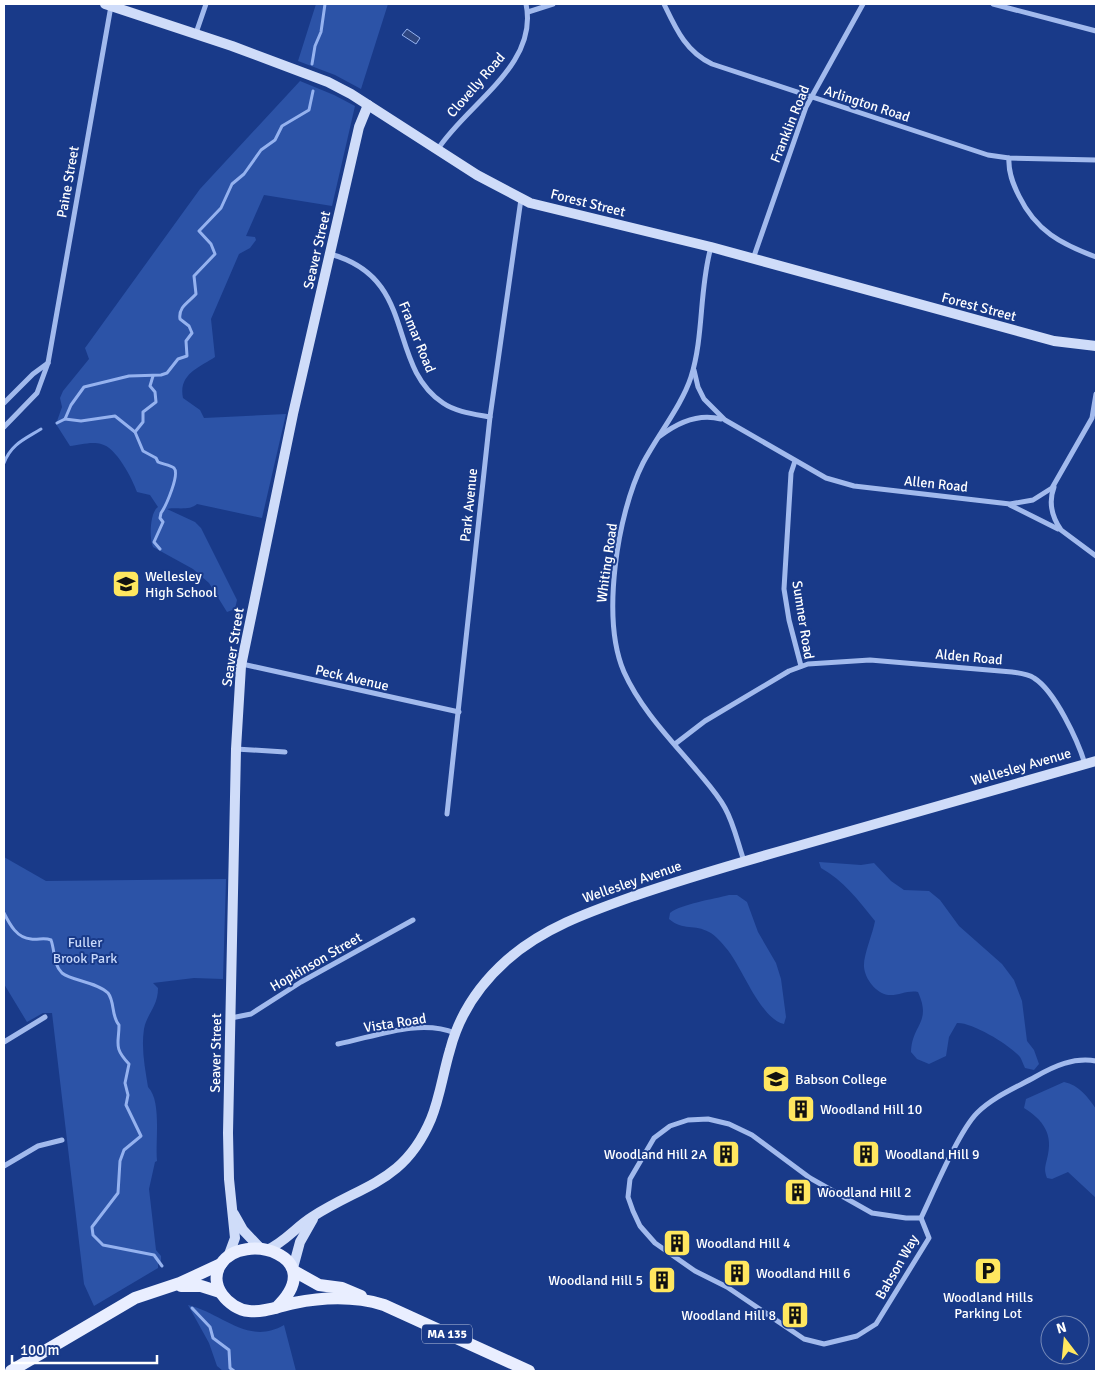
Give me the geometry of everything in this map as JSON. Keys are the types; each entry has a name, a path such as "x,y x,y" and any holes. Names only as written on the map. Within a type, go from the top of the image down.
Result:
{"main road":[{"name":"MA 135","path":"11,1371 129,1301 168,1287 239,1252 264,1249 288,1261 294,1270 319,1285 355,1292 365,1299 384,1305 529,1371"},
{"path":"220,1292 217,1278 224,1261"},
{"path":"276,1308 291,1292 294,1270"},
{"name":"MA 135","path":"168,1287 195,1286 220,1292 228,1303 239,1309 251,1312 321,1299 365,1299"}],"street":[{"path":"196,33 206,4"},
{"name":"Clovelly Road","path":"438,149 512,64 527,34 528,12 526,4"},
{"path":"528,12 552,4"},
{"name":"Arlington Road","path":"664,4 684,43 699,58 978,153 1009,158 1096,160"},
{"name":"Franklin Road","path":"753,259 798,128 811,97 863,4"},
{"path":"993,4 1096,31"},
{"name":"Forest Street","path":"108,5 196,33 324,80 368,105 477,176 521,199 565,213 711,247 1054,341 1096,346"},
{"name":"Paine Street","path":"4,427 35,396 48,363 108,5"},
{"name":"Seaver Street","path":"224,1261 235,1238 228,1159 236,749 242,664 289,432 359,127 368,105"},
{"path":"1009,158 1010,173 1017,192 1039,226 1064,245 1096,257"},
{"name":"Park Avenue","path":"447,814 490,417 521,199"},
{"name":"Whiting Road","path":"711,247 705,273 693,367 686,387 639,473 629,498 616,570 612,621 617,648 625,674 646,708 725,808 744,862"},
{"name":"Framar Road","path":"330,254 359,266 384,289 414,365 436,398 455,409 490,417"},
{"path":"4,403 33,374 48,363"},
{"name":"Allen Road","path":"693,367 698,387 704,398 725,420"},
{"name":"Allen Road","path":"657,438 678,425 693,419 707,417 725,420 763,440 826,478 854,486 1003,503 1020,503 1033,500 1046,493 1055,485 1092,418 1096,394"},
{"name":"Sumner Road","path":"675,744 705,721 801,666 789,620 784,589 791,472 795,461"},
{"path":"1055,485 1051,507 1061,530"},
{"path":"1003,503 1036,516 1061,530 1096,556"},
{"name":"Alden Road","path":"801,666 826,662 870,660 1012,672 1030,676 1043,686 1053,700 1078,744 1085,764"},
{"name":"Peck Avenue","path":"242,664 458,712"},
{"path":"236,749 284,752"},
{"name":"Wellesley Avenue","path":"264,1249 284,1241 302,1223 375,1185 398,1168 415,1148 435,1107 455,1033 469,1005 506,960 537,938 602,908 744,862 1096,761"},
{"name":"Hopkinson Street","path":"230,1018 251,1014 292,987 413,920"},
{"path":"4,1042 45,1018"},
{"name":"Vista Road","path":"338,1044 415,1028 437,1028 455,1033"},
{"path":"922,1218 965,1131 976,1114 993,1099 1052,1068 1074,1060 1096,1061"},
{"name":"Babson Way","path":"708,1119 729,1124 752,1135 810,1178 872,1213 906,1218 922,1218 929,1238 876,1324 857,1336 824,1344 804,1339 744,1298 696,1271 656,1243 640,1226 628,1197 630,1179 654,1138 670,1126 688,1120 708,1119"},
{"path":"4,1166 38,1146 62,1140"},
{"name":"Seaver Street","path":"232,1207 243,1230 264,1249"},
{"path":"294,1270 300,1242 317,1214"}],"green space":[{"path":"316,4 388,4 361,89 335,75 298,61"},
{"path":"300,81 355,106 332,206 264,195 246,236 255,237 256,240 250,248 239,254 211,319 215,357 197,368 187,377 182,390 183,398 200,410 204,418 286,414 262,518 197,504 187,508 167,509 195,522 201,528 237,600 235,609 227,612 209,583 193,569 153,547 151,526 153,514 158,507 150,495 137,492 118,457 107,446 97,443 70,446 56,424 62,407 60,398 63,391 89,359 85,348 200,189"},
{"name":"Fuller Brook Park","path":"4,857 46,881 226,879 223,979 194,978 153,983 158,988 158,995 144,1029 143,1043 148,1087 155,1102 157,1122 157,1161 155,1162 149,1189 156,1250 161,1256 161,1261 158,1263 158,1268 94,1306 84,1284 52,1013 43,1013 27,1022 4,984"},
{"path":"819,862 861,865 874,863 891,881 904,890 929,891 940,900 959,926 1002,964 1014,980 1022,1001 1027,1041 1034,1050 1039,1064 1034,1070 1025,1068 1020,1057 1000,1041 972,1026 957,1023 949,1037 946,1056 929,1064 917,1059 911,1052 914,1035 923,1011 918,992 888,995 872,985 866,976 864,962 875,921 844,885 821,868"},
{"path":"729,895 737,895 747,902 758,932 776,963 781,979 786,1017 784,1024 775,1020 759,1003 732,956 716,937 699,928 679,925 669,919 670,913 682,907"},
{"path":"1064,1082 1079,1089 1096,1109 1096,1198 1068,1172 1052,1179 1047,1178 1045,1168 1049,1150 1048,1135 1037,1118 1024,1108 1026,1099"},
{"path":"188,1305 247,1330 259,1332 284,1325 296,1371 223,1371 217,1366 209,1343"}],"shaded area":[{"path":"407,29 420,38 416,44 402,35"}],"waterway":[{"path":"312,64 315,46 321,32 325,4"},
{"path":"57,423 65,419 71,405 84,387 129,376 161,375 167,373 178,359 187,356 186,341 192,333 189,326 180,319 181,311 196,294 194,276 215,254 211,244 199,231 221,208 232,184 244,174 261,150 275,140 282,126 309,110 313,91"},
{"path":"153,376 150,386 155,392 156,402 143,412 143,422 135,432 143,451 156,458 158,462 173,467 175,471 172,490 161,513 160,518 163,522 154,542 160,549"},
{"path":"65,419 81,421 115,416 135,432"},
{"path":"4,463 10,451 24,439 41,429"},
{"path":"4,913 11,926 22,936 31,939 51,940 56,962 62,973 98,986 108,993 112,1001 115,1017 119,1025 119,1049 129,1064 125,1083 128,1095 126,1105 141,1136 124,1150 120,1161 118,1193 92,1227 93,1235 103,1245 154,1255 162,1266"},
{"path":"192,1308 210,1327 213,1338 229,1350 230,1368 234,1371"}],"place":[{"name":"Wellesley High School","path":"126,584"},
{"name":"Babson College","path":"776,1079"},
{"name":"Woodland Hill 10","path":"801,1109"},
{"name":"Woodland Hill 2A","path":"726,1154"},
{"name":"Woodland Hill 9","path":"866,1154"},
{"name":"Woodland Hill 2","path":"798,1192"},
{"name":"Woodland Hill 4","path":"677,1243"},
{"name":"Woodland Hills Parking Lot","path":"988,1271"},
{"name":"Woodland Hill 6","path":"737,1273"},
{"name":"Woodland Hill 5","path":"662,1280"},
{"name":"Woodland Hill 8","path":"795,1315"}]}
